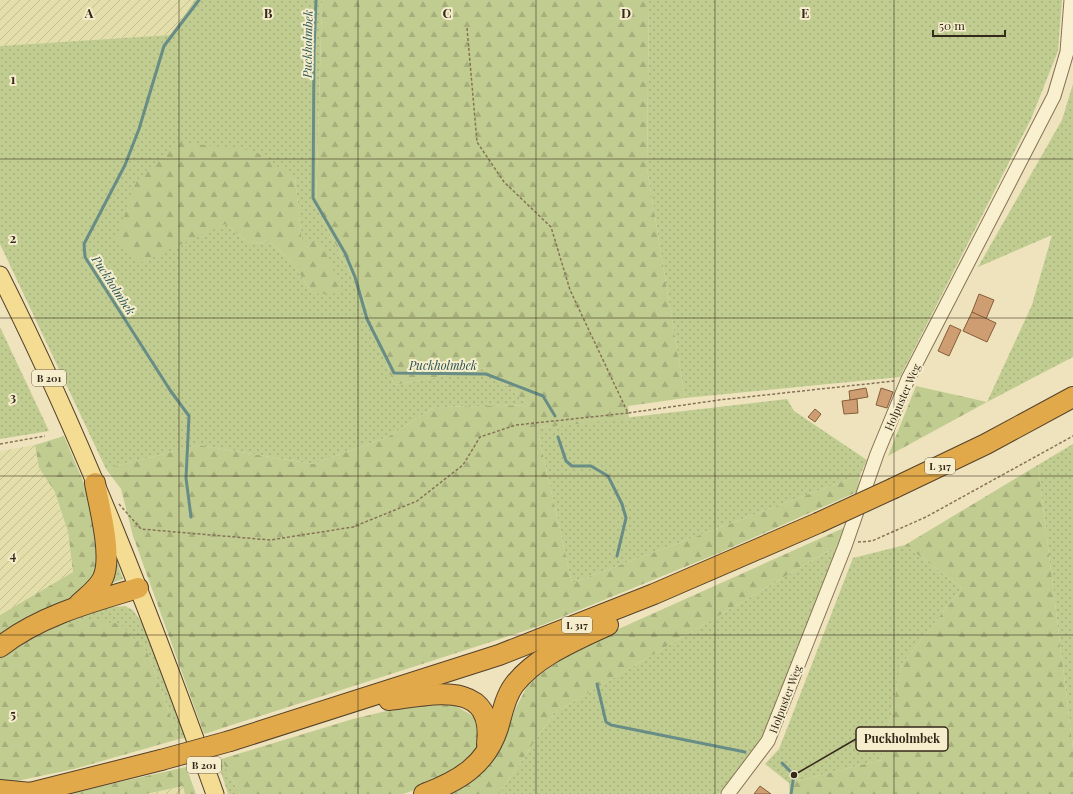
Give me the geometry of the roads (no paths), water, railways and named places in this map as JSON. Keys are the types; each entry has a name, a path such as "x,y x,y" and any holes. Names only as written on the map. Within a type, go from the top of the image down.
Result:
{"highway":[{"name":"L 317","path":"341,706 499,655 654,594 818,523 894,488 986,444 1073,397"},
{"path":"74,609 95,590 104,577 108,556 95,482"},
{"path":"0,647 29,629 74,609 138,588"},
{"path":"424,794 445,786 460,778 472,769 486,752 497,730 513,686 523,675 545,658 632,613 654,594"},
{"path":"0,790 28,793 230,741 341,706 438,694 455,695 469,699 478,705 489,727 486,752"}],"main road":[{"name":"B 201","path":"0,275 69,422 95,482 138,588 215,794"}],"street":[{"name":"Holpuster Weg","path":"728,794 768,741 845,546 877,454 908,379 1054,96 1067,52 1071,0"}],"waterway":[{"name":"Puckholmbek","path":"191,517 186,478 189,416 170,390 85,257 84,244 125,165 139,129 164,46 199,0"},
{"name":"Puckholmbek","path":"316,0 314,52 313,198 345,253 355,277 367,319 394,373 486,374 543,396 555,416"},
{"name":"Puckholmbek","path":"558,437 566,461 572,466 591,466 608,476 622,504 626,518 617,556"},
{"name":"Puckholmbek","path":"597,684 606,722 611,725 745,752"},
{"name":"Puckholmbek","path":"782,763 794,775 791,794"}],"place":[{"name":"Puckholmbek","path":"794,775"}]}
